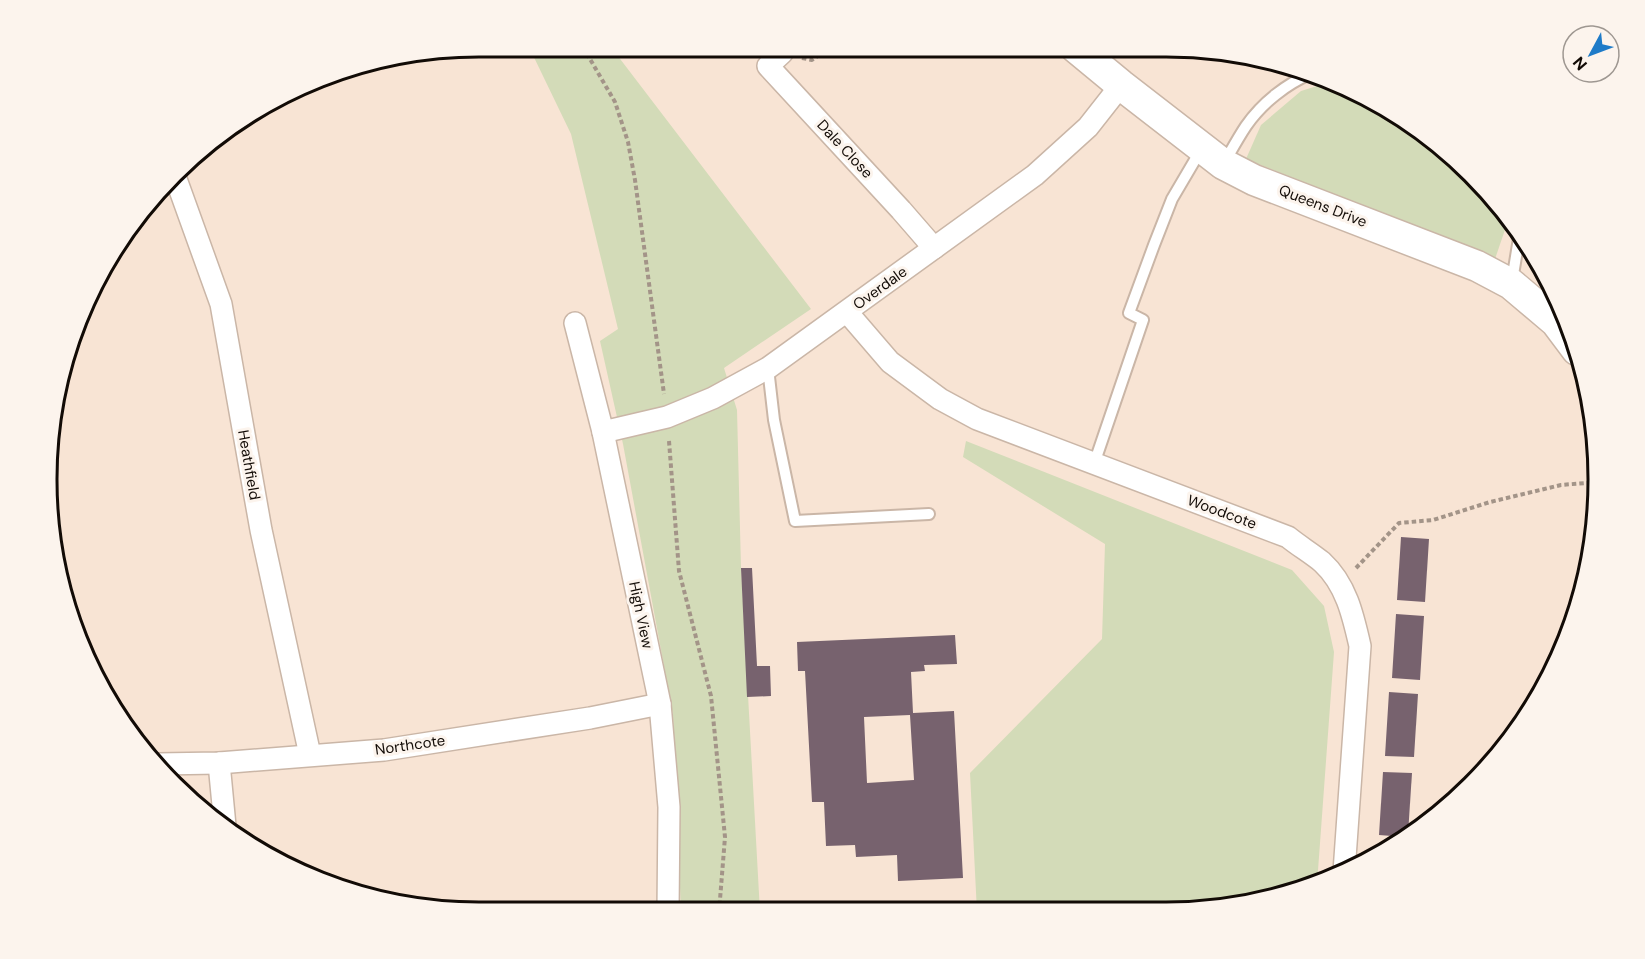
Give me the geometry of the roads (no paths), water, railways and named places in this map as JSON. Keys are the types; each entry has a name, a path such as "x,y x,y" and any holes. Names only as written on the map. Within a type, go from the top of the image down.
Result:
{"street":[{"name":"Dale Close","path":"778,57 768,66 934,248"},
{"name":"Queens Drive","path":"1087,57 1213,156 1254,180 1477,266 1511,284 1559,326"},
{"name":"Overdale","path":"603,432 667,417 713,398 768,368 1035,174 1088,127 1121,85"},
{"name":"Heathfield","path":"178,184 221,304 261,530 310,755"},
{"name":"Woodcote","path":"847,312 890,362 940,399 977,419 1288,537 1323,564 1340,584 1351,609 1360,645 1345,861"},
{"name":"High View","path":"574,323 603,432 660,704 669,807 668,902"},
{"name":"Northcote","path":"168,764 219,763 384,750 590,718 660,704"},
{"path":"219,763 224,816"}],"lane":[{"path":"1094,464 1143,320 1129,314 1172,199 1275,94 1299,78"},
{"path":"1511,284 1518,246"},
{"path":"768,368 774,420 795,521 930,514"}]}
